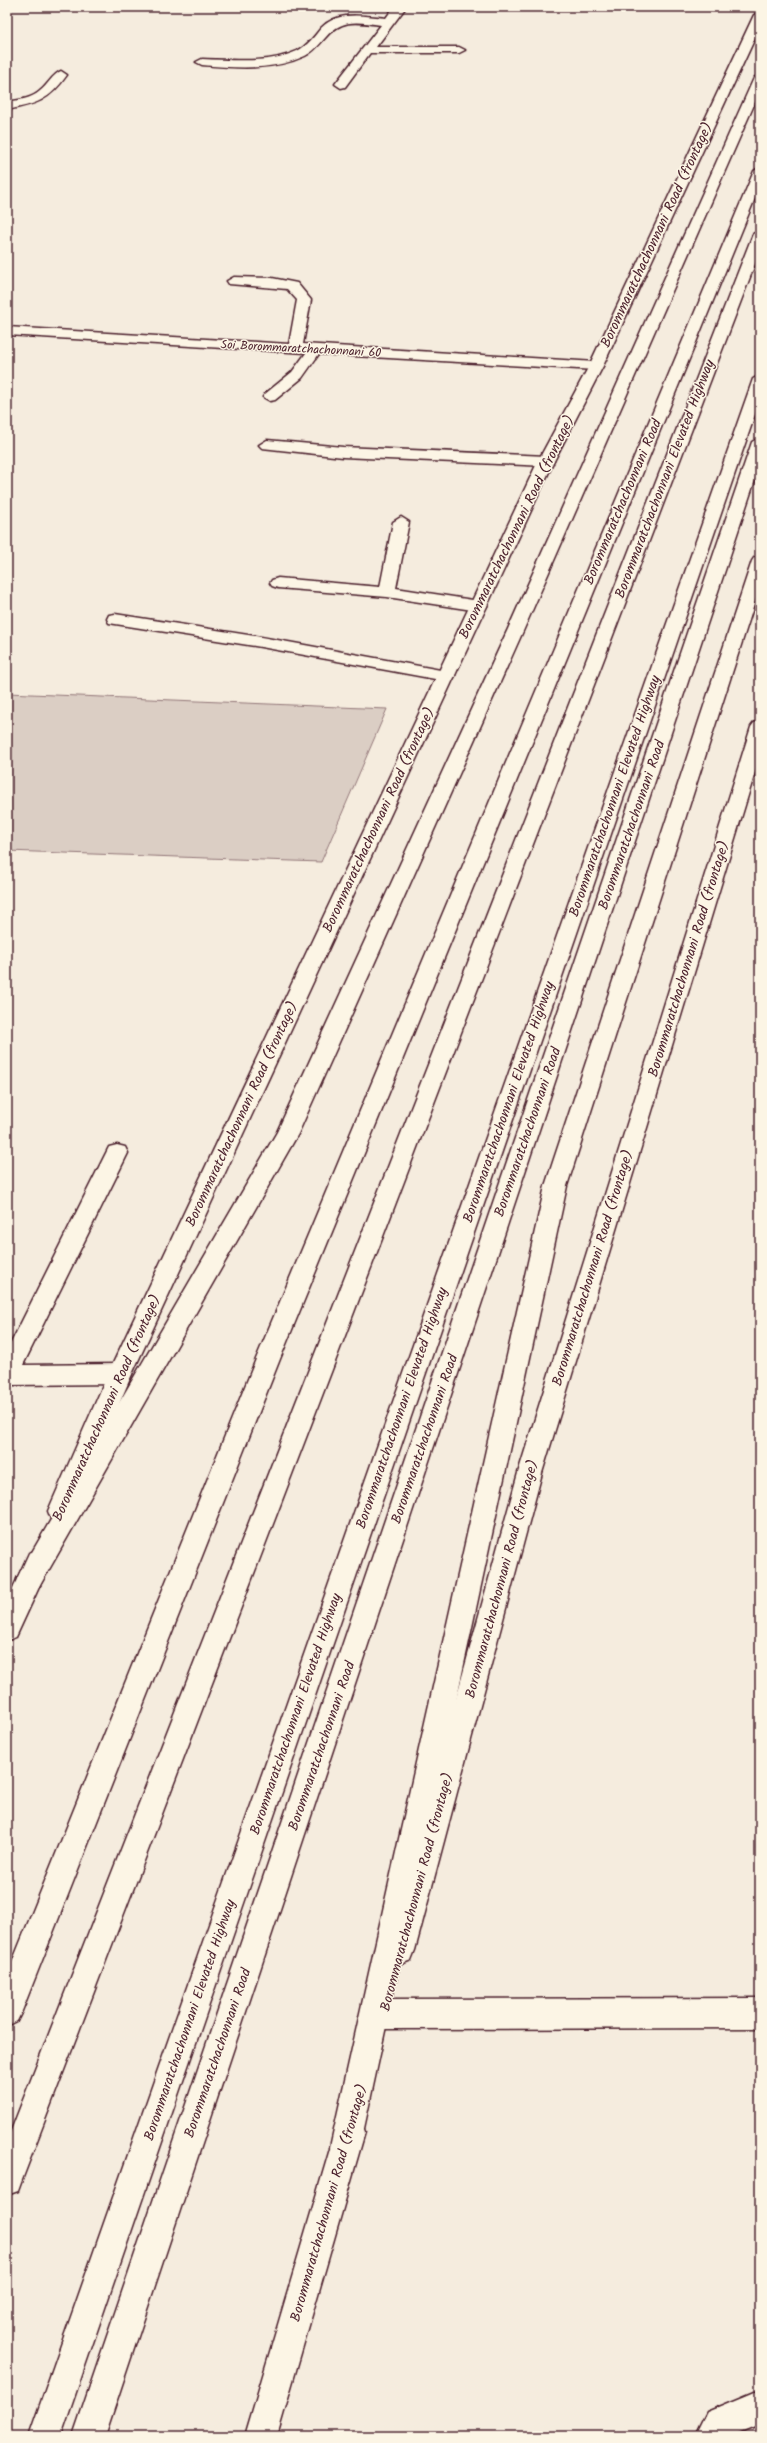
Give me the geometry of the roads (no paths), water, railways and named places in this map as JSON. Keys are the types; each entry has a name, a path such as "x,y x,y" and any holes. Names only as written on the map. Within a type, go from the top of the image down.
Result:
{"main road":[{"path":"341,84 400,7"},
{"name":"Borommaratchachonnani Road (frontage)","path":"7,1629 120,1374 546,461 596,366 760,15"},
{"path":"202,62 226,64 278,60 301,54 316,43 332,24 341,21 389,22"},
{"path":"367,50 459,50"},
{"path":"7,106 29,102 45,96 61,75"},
{"path":"30,1579 287,1134 516,629 760,78"},
{"name":"Borommaratchachonnani Road","path":"7,2011 268,1359 760,171"},
{"name":"Borommaratchachonnani Elevated Highway","path":"7,2180 760,234"},
{"path":"234,281 272,282 292,286 304,300 295,349"},
{"name":"Soi Borommaratchachonnani 60","path":"7,331 596,366"},
{"path":"270,397 297,375 315,350"},
{"name":"Borommaratchachonnani Elevated Highway","path":"45,2436 760,379"},
{"name":"Borommaratchachonnani Road","path":"89,2436 760,442"},
{"path":"267,445 343,452 546,461"},
{"path":"387,592 401,522"},
{"path":"345,2147 556,1186 760,560"},
{"path":"278,584 387,592 479,606"},
{"path":"115,620 261,642 446,676"},
{"name":"Borommaratchachonnani Road (frontage)","path":"261,2436 384,2014 530,1473 760,727"},
{"path":"117,1153 7,1375 120,1374"},
{"path":"384,2014 760,2013"},
{"path":"711,2436 719,2424 755,2408 760,2408"}]}
